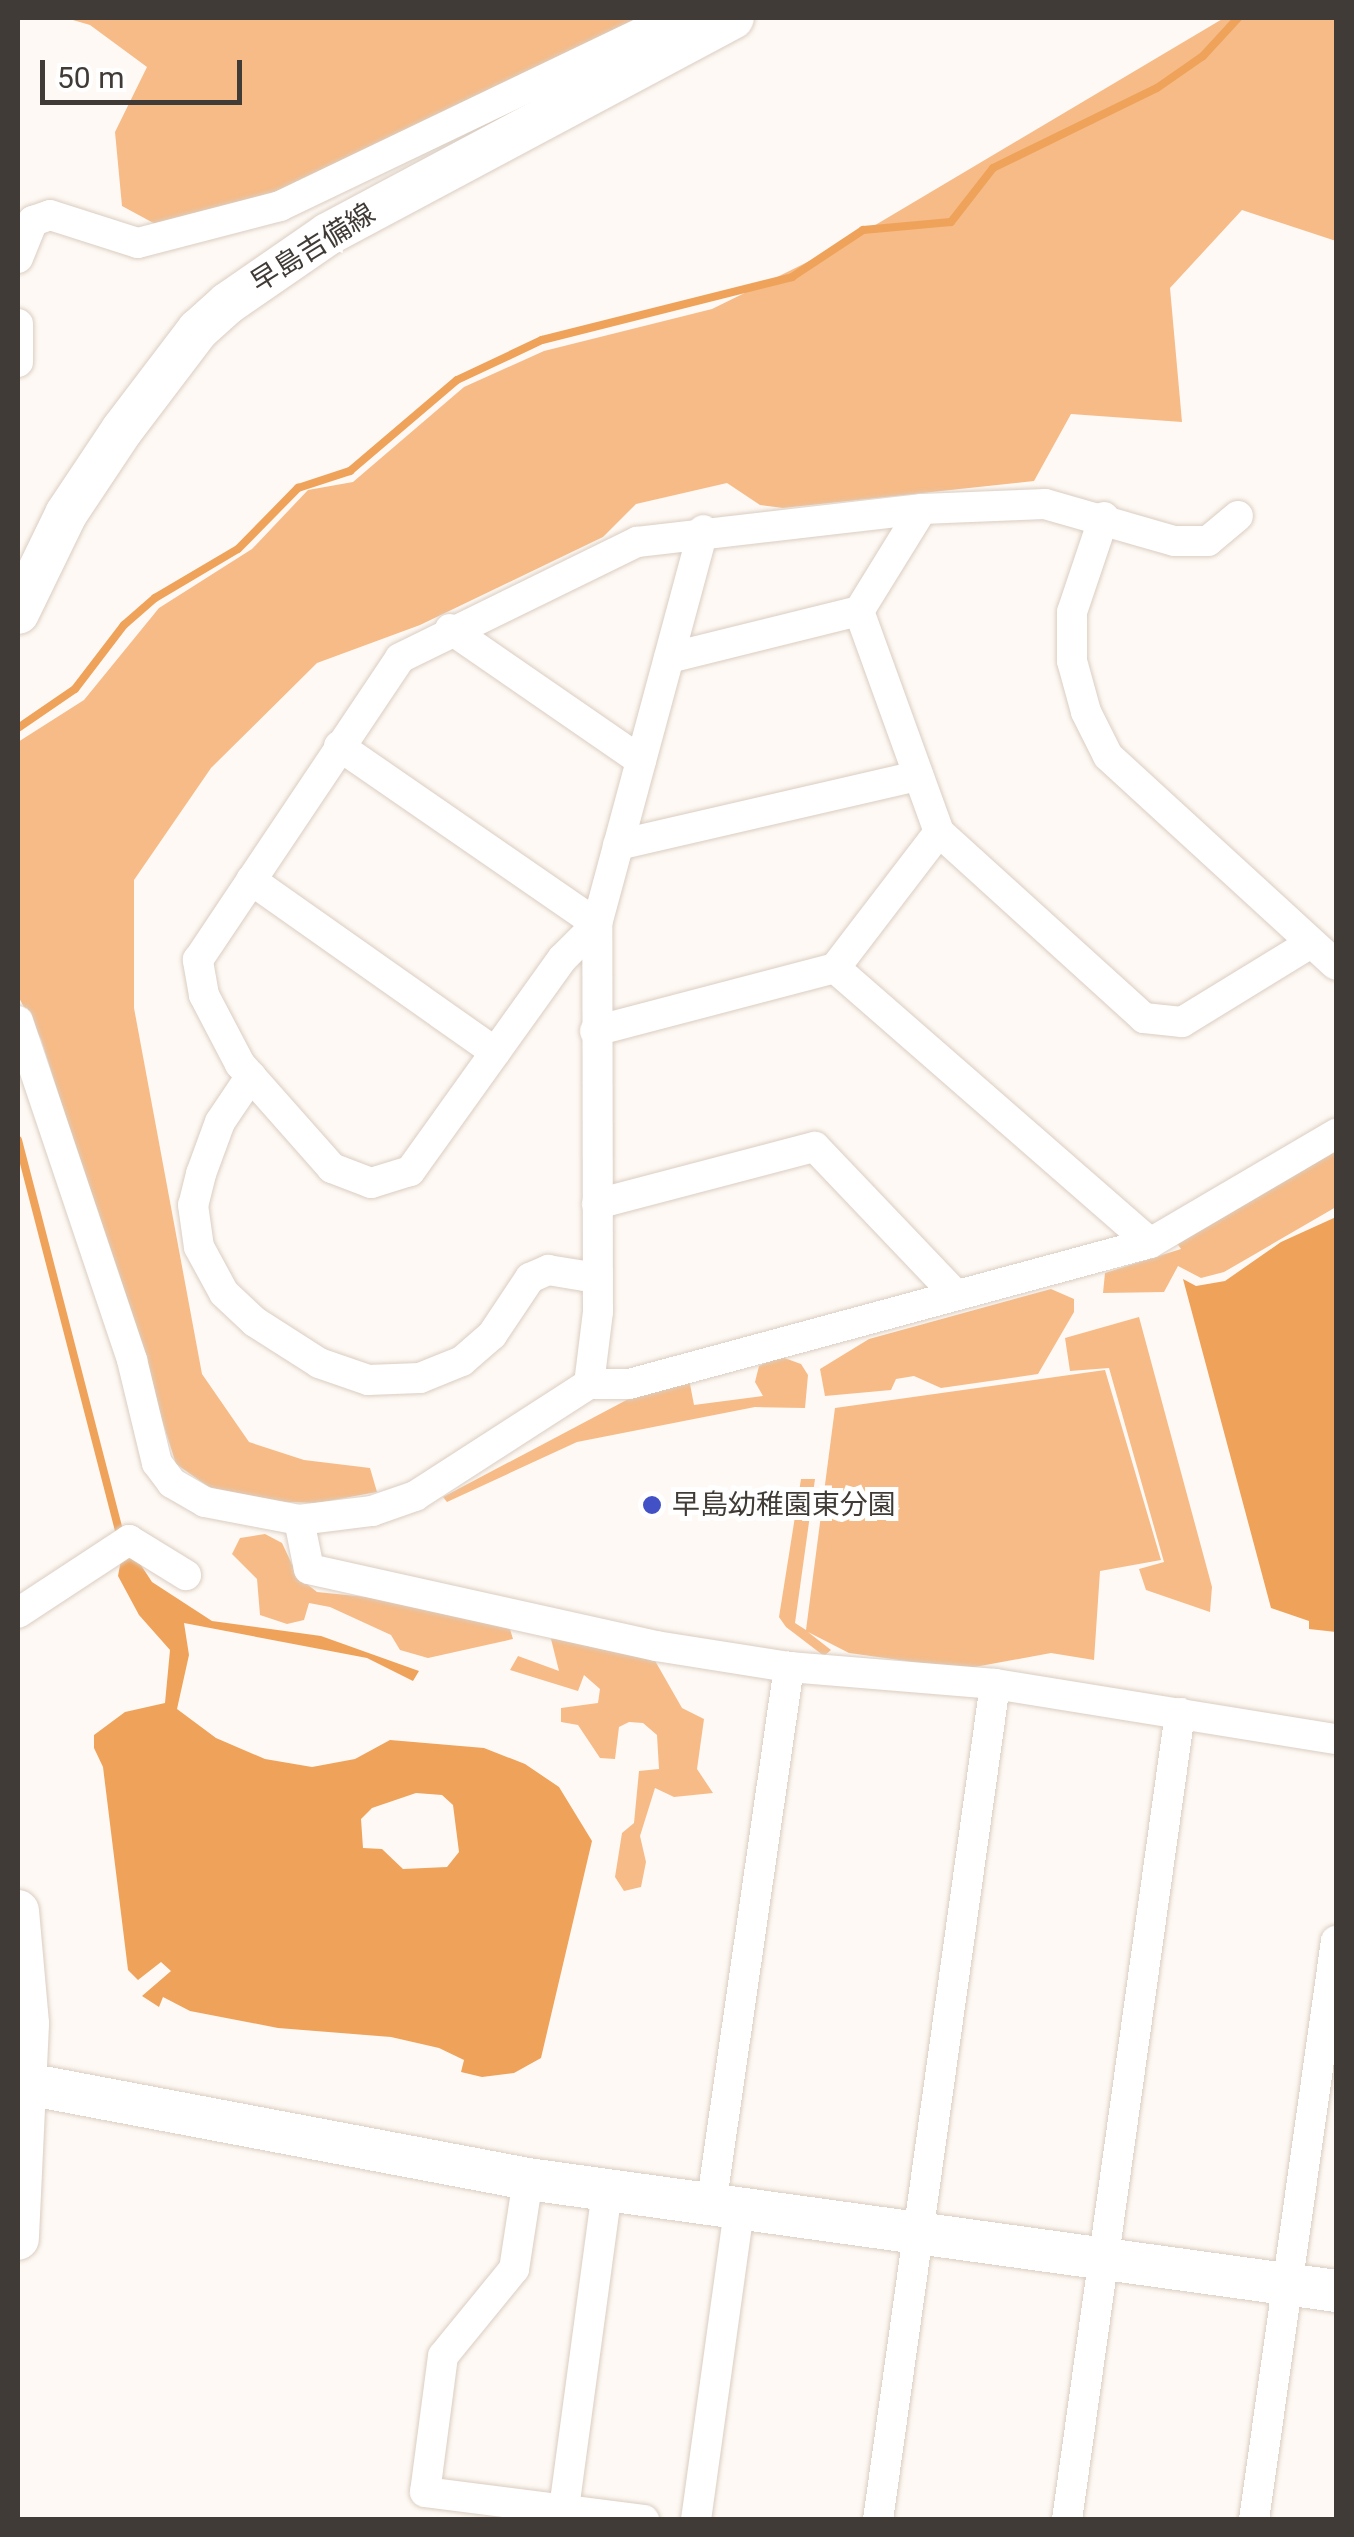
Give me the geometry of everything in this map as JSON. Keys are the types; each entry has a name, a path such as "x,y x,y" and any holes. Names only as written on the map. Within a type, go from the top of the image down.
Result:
{"street":[{"path":"18,258 33,221 50,215 138,242 280,206 673,18"},
{"name":"早島吉備線","path":"22,590 122,430 198,330 228,303 328,234 729,18"},
{"path":"18,324 18,362"},
{"path":"597,924 562,959 410,1170 370,1182 332,1168 251,1076 204,995 198,960 400,658 450,629 637,542 703,530 922,509 1045,504 1104,517 1174,542 1208,541 1238,516"},
{"path":"668,658 859,611 922,509"},
{"path":"1104,517 1072,612 1072,661 1086,712 1108,756 1336,964"},
{"path":"590,1384 598,1278 597,924 703,530"},
{"path":"859,611 938,832 1144,1018 1182,1022 1311,943"},
{"path":"450,629 641,761"},
{"path":"339,746 597,924"},
{"path":"618,845 918,776"},
{"path":"596,1031 835,968 938,832"},
{"path":"250,880 495,1052"},
{"path":"835,968 1150,1242"},
{"path":"18,1022 132,1360 157,1463 172,1483 205,1502 299,1520 372,1511 415,1496 590,1384 629,1384 954,1292 1150,1242 1336,1134"},
{"path":"251,1076 220,1122 200,1174 193,1205 199,1247 224,1292 254,1322 319,1362 368,1380 420,1378 462,1361 492,1335 530,1278 548,1270 598,1278"},
{"path":"597,1204 814,1148 954,1292"},
{"path":"299,1520 309,1569 656,1646 790,1667 995,1684 1336,1738"},
{"path":"18,1612 121,1543 186,1575"},
{"path":"696,2520 725,2207 790,1667"},
{"path":"878,2520 921,2236 995,1684"},
{"path":"1067,2520 1180,1713"},
{"path":"18,1911 27,2084 18,2240"},
{"path":"1254,2520 1336,1942"},
{"path":"27,2084 528,2179 1336,2291"},
{"path":"528,2179 514,2269 443,2356 422,2506 564,2510 644,2520"},
{"path":"564,2510 607,2190"}],"shaded area":[{"path":"66,18 647,18 277,197 159,226 122,206 115,132 147,67 90,25"},
{"path":"1224,18 1336,18 1336,241 1242,210 1170,288 1182,422 1071,414 1034,481 783,508 760,505 727,483 636,504 603,537 420,625 317,663 211,768 134,880 134,1008 202,1374 249,1442 304,1460 370,1468 377,1492 317,1503 261,1501 209,1487 176,1464 41,1039 18,996 18,742 84,700 159,608 252,549 308,490 353,482 464,387 544,351 712,309 840,246"},
{"path":"1336,1148 1336,1207 1224,1272 1201,1278 1178,1266 1164,1292 1103,1293 1105,1273 1181,1249 1174,1239"},
{"path":"1336,1217 1336,1632 1309,1629 1309,1621 1271,1608 1183,1279 1196,1286 1225,1281 1281,1242"},
{"path":"1051,1289 1074,1299 1074,1312 1038,1374 941,1388 914,1376 896,1379 891,1390 825,1396 820,1369 869,1339"},
{"path":"1139,1317 1212,1587 1210,1612 1146,1590 1139,1569 1164,1562 1109,1368 1070,1371 1065,1338"},
{"path":"779,1356 801,1364 808,1375 805,1408 755,1407 577,1442 447,1502 443,1497 636,1395 689,1379 694,1405 763,1396 755,1382 759,1366"},
{"path":"1105,1370 1161,1560 1100,1571 1094,1660 1051,1653 964,1669 849,1653 808,1632 831,1650 824,1656 786,1627 779,1617 801,1479 815,1479 795,1623 806,1630 835,1408"},
{"path":"265,1534 282,1543 298,1577 317,1592 396,1600 509,1626 513,1639 428,1658 400,1650 391,1635 330,1607 309,1603 304,1620 287,1624 260,1615 257,1579 232,1554 240,1538"},
{"path":"133,1553 152,1582 212,1621 321,1636 419,1671 413,1681 367,1658 184,1623 189,1655 177,1709 216,1738 265,1759 312,1767 355,1759 390,1740 484,1748 525,1764 559,1787 592,1841 541,2058 514,2073 482,2077 461,2072 464,2060 439,2048 391,2037 278,2028 190,2011 163,1997 159,2007 142,1996 171,1971 161,1962 138,1980 128,1970 103,1767 94,1748 94,1735 125,1712 165,1703 170,1650 139,1615 118,1576 122,1554","holes":["416,1793 442,1795 453,1805 459,1852 447,1867 403,1869 382,1849 363,1848 361,1819 372,1808"]},
{"path":"568,1633 650,1652 682,1708 704,1719 697,1769 713,1793 674,1797 655,1788 640,1836 646,1862 641,1887 624,1891 615,1877 622,1833 634,1823 639,1771 659,1769 657,1735 643,1723 629,1722 619,1727 615,1759 600,1758 578,1725 561,1722 561,1708 598,1703 600,1689 584,1675 578,1691 510,1670 518,1656 559,1671 551,1639"}],"waterway":[{"path":"18,728 75,689 124,625 155,598 238,549 298,488 350,471 457,380 542,340 792,277 863,230 951,222 993,168 1157,88 1203,56 1238,18"},
{"path":"18,1140 121,1537"}],"place":[{"name":"早島幼稚園東分園","path":"652,1505"}]}
